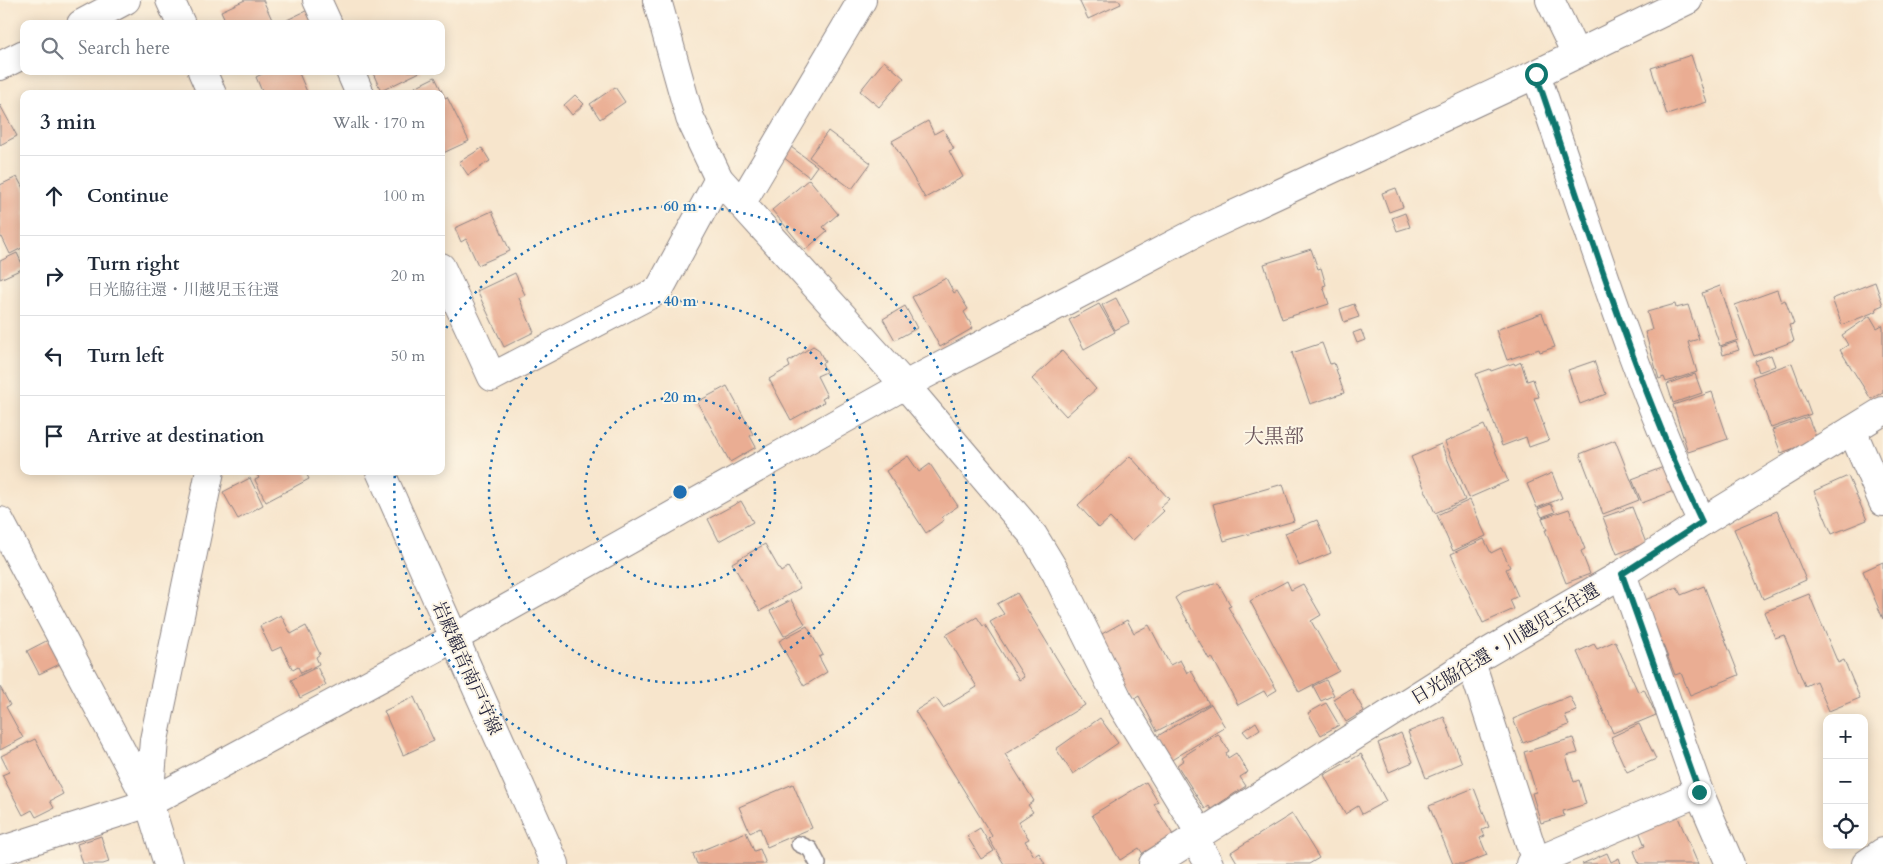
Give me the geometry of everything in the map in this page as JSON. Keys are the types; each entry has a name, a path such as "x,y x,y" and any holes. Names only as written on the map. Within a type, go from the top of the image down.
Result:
{"street":[{"path":"88,20 126,0"},
{"path":"170,0 179,20"},
{"path":"317,0 326,20"},
{"path":"657,0 690,118 719,178 905,385 1033,535 1056,573 1118,699 1198,837 1210,864"},
{"path":"741,204 862,0"},
{"path":"1550,0 1576,54"},
{"path":"0,851 149,803 454,638 905,385 1203,229 1536,74 1688,0"},
{"path":"0,66 20,56"},
{"path":"1536,74 1627,339 1675,464 1702,522"},
{"path":"204,75 210,90"},
{"path":"352,75 358,90"},
{"path":"445,276 492,377 659,290 719,178"},
{"name":"日光脇往還・川越児玉往還","path":"1154,864 1471,662 1622,574 1702,522 1883,411"},
{"path":"1852,430 1883,502"},
{"path":"149,803 154,740 209,475"},
{"name":"岩殿観音南戸守線","path":"382,475 555,864"},
{"path":"0,521 149,803 168,864"},
{"path":"1622,574 1699,792 1730,864"},
{"path":"1471,662 1533,863 1699,792"},
{"path":"1866,864 1883,852"}],"lane":[{"path":"799,844 810,849 818,864"}],"building":[{"path":"245,0 263,0 272,20 225,20 221,11"},
{"path":"1079,0 1119,0 1121,4 1088,19"},
{"path":"312,8 318,20 287,20"},
{"path":"1691,55 1707,102 1667,115 1651,68"},
{"path":"884,61 904,78 879,107 860,91"},
{"path":"260,75 300,75 306,90 261,90 256,77"},
{"path":"374,75 414,75 383,90 381,90"},
{"path":"435,77 441,90 416,90 415,87"},
{"path":"615,87 625,102 600,119 590,104"},
{"path":"575,95 584,104 572,115 564,105"},
{"path":"447,97 469,141 445,152 445,98"},
{"path":"0,105 17,136 0,145"},
{"path":"928,121 934,134 943,129 954,149 949,151 963,177 925,198 892,141"},
{"path":"828,131 871,163 852,189 809,157"},
{"path":"791,147 817,166 809,177 783,157"},
{"path":"482,148 490,161 468,175 459,162"},
{"path":"17,177 20,183 20,249 10,254 2,237 0,238 0,185"},
{"path":"809,179 838,214 823,227 827,231 805,250 772,210"},
{"path":"1396,188 1403,207 1389,212 1382,193"},
{"path":"492,211 510,251 478,265 466,239 461,242 455,228"},
{"path":"1405,213 1410,227 1397,231 1392,218"},
{"path":"1311,249 1318,269 1321,268 1326,285 1323,286 1329,304 1282,319 1264,264"},
{"path":"17,253 20,259 20,270 0,279 0,261"},
{"path":"515,273 525,295 519,298 534,332 504,347 477,291"},
{"path":"946,278 954,293 957,291 968,309 964,312 973,328 940,347 912,297"},
{"path":"1875,282 1883,305 1876,308 1877,311 1842,325 1832,299"},
{"path":"1720,286 1738,340 1720,346 1702,293"},
{"path":"1777,290 1781,302 1785,300 1794,324 1789,325 1794,341 1754,356 1735,305"},
{"path":"1116,298 1129,323 1115,330 1102,305"},
{"path":"1099,304 1115,332 1084,349 1069,320"},
{"path":"1354,304 1359,317 1344,322 1340,309"},
{"path":"1675,304 1676,308 1688,305 1699,339 1688,342 1697,372 1666,382 1664,377 1659,379 1645,332 1652,330 1647,312"},
{"path":"905,306 917,328 895,340 883,319"},
{"path":"1542,313 1555,347 1540,352 1539,349 1507,360 1496,330"},
{"path":"1870,316 1877,328 1882,325 1883,327 1883,392 1871,399 1840,350 1848,345 1842,335"},
{"path":"1361,330 1365,340 1357,343 1353,333"},
{"path":"1736,342 1739,350 1723,355 1721,347"},
{"path":"1322,343 1330,364 1334,363 1344,393 1310,404 1292,353"},
{"path":"813,346 818,349 825,362 822,363 826,372 817,376 827,396 822,399 824,402 791,420 769,379 790,367 788,362"},
{"path":"1062,351 1096,389 1066,416 1032,379"},
{"path":"1771,355 1775,366 1759,372 1755,361"},
{"path":"1594,361 1606,394 1580,404 1568,370"},
{"path":"1521,362 1527,381 1533,379 1539,397 1534,398 1549,440 1529,447 1526,437 1502,446 1476,374"},
{"path":"1792,363 1811,414 1771,428 1752,377"},
{"path":"1695,374 1702,393 1673,403 1667,384"},
{"path":"727,386 753,434 750,436 756,447 730,462 697,402"},
{"path":"1712,392 1728,439 1688,452 1673,405"},
{"path":"1808,417 1816,437 1810,439 1811,442 1781,453 1772,430"},
{"path":"1484,425 1508,481 1469,498 1445,442"},
{"path":"1615,440 1639,500 1603,514 1580,454"},
{"path":"1441,444 1465,500 1435,513 1411,457"},
{"path":"908,456 919,472 930,464 958,506 942,517 944,520 926,533 886,471"},
{"path":"1130,456 1169,499 1160,507 1164,511 1132,541 1110,518 1099,528 1078,505"},
{"path":"1669,465 1679,489 1642,503 1632,479"},
{"path":"1552,473 1562,498 1537,508 1527,484"},
{"path":"257,475 307,475 309,479 266,502 255,480 259,478"},
{"path":"1848,476 1867,520 1832,534 1814,491"},
{"path":"250,478 263,505 238,519 223,492"},
{"path":"1283,484 1294,521 1224,541 1213,504"},
{"path":"1470,500 1486,536 1453,551 1437,515"},
{"path":"741,501 753,522 719,541 708,519"},
{"path":"1551,504 1555,512 1542,517 1538,509"},
{"path":"1632,507 1646,543 1617,554 1603,517"},
{"path":"1569,509 1585,549 1581,551 1590,574 1566,583 1542,518"},
{"path":"1777,511 1806,580 1763,599 1734,529"},
{"path":"1317,520 1331,553 1299,566 1285,533"},
{"path":"1484,539 1491,553 1501,548 1510,567 1506,569 1518,596 1510,600 1514,609 1483,623 1451,554"},
{"path":"765,544 781,572 788,567 800,588 760,611 732,563"},
{"path":"1883,562 1883,619 1863,571"},
{"path":"1287,581 1291,590 1303,584 1321,615 1311,621 1339,671 1299,692 1250,601"},
{"path":"1218,583 1231,606 1228,607 1277,690 1267,696 1264,691 1238,705 1212,657 1209,659 1175,598 1182,593"},
{"path":"1704,586 1739,675 1690,695 1681,673 1675,675 1645,600 1677,587 1681,595"},
{"path":"1017,593 1085,705 1005,754 1034,801 1028,805 1033,812 1018,822 1029,839 1025,841 1034,856 1039,853 1045,864 1004,864 989,839 992,836 915,711 936,698 943,708 977,687 946,635 977,617 983,626 985,625 1019,680 1024,677 990,622 1004,614 997,604"},
{"path":"1809,594 1838,663 1844,660 1860,698 1829,711 1816,681 1805,686 1784,635 1775,638 1764,612"},
{"path":"791,600 805,624 784,636 770,611"},
{"path":"281,615 291,634 306,626 320,654 316,657 319,664 301,673 298,667 293,670 281,647 272,651 260,626"},
{"path":"1127,620 1134,633 1149,625 1170,665 1180,660 1187,673 1191,670 1209,704 1157,731 1139,696 1134,699 1100,635"},
{"path":"807,626 823,655 819,657 827,672 804,686 779,641"},
{"path":"50,639 62,663 39,674 27,651"},
{"path":"1615,641 1638,692 1644,689 1656,715 1613,733 1577,652 1594,644 1597,649"},
{"path":"317,667 326,685 300,698 291,680"},
{"path":"1326,680 1334,695 1321,701 1313,686"},
{"path":"0,687 10,705 6,707 23,738 0,750"},
{"path":"1351,688 1364,711 1346,722 1333,699"},
{"path":"1570,696 1577,711 1565,715 1569,725 1523,743 1513,719"},
{"path":"414,697 434,741 403,755 384,711"},
{"path":"1326,703 1339,725 1321,735 1308,713"},
{"path":"1211,704 1225,727 1170,761 1156,737"},
{"path":"1444,717 1462,763 1426,778 1408,732"},
{"path":"1100,718 1118,743 1073,774 1056,749"},
{"path":"1256,722 1260,729 1248,737 1243,731"},
{"path":"1639,724 1656,759 1627,772 1611,737"},
{"path":"1401,733 1413,762 1389,772 1378,743"},
{"path":"1218,734 1229,751 1226,753 1228,758 1236,753 1248,772 1240,777 1246,786 1211,809 1209,806 1205,809 1177,765 1184,760 1182,757"},
{"path":"1573,738 1578,753 1566,756 1574,782 1579,780 1586,804 1563,811 1564,816 1541,823 1532,793 1536,792 1524,752"},
{"path":"35,739 63,794 50,801 54,808 36,817 32,810 23,815 2,775 9,772 1,756"},
{"path":"1361,754 1386,801 1362,814 1358,806 1345,814 1324,775"},
{"path":"1146,782 1158,802 1154,804 1173,835 1143,854 1139,848 1120,860 1092,815"},
{"path":"793,784 812,828 767,847 760,828 750,833 739,807"},
{"path":"1474,788 1489,827 1482,830 1485,836 1480,838 1487,855 1464,864 1453,864 1429,806"},
{"path":"1292,814 1319,858 1309,864 1238,864 1231,852"},
{"path":"1677,815 1698,864 1639,864 1634,851 1645,846 1639,831"},
{"path":"980,828 994,851 981,859 967,836"},
{"path":"746,832 754,851 760,849 766,864 697,864 693,854"},
{"path":"101,836 109,862 103,864 83,864 77,844"},
{"path":"1607,853 1611,862 1619,858 1621,864 1582,864"}],"district":[{"name":"大黒部","path":"1274,436"}],"route":[{"path":"1536,74 1627,339 1675,464 1702,522 1622,574 1699,792"}]}
